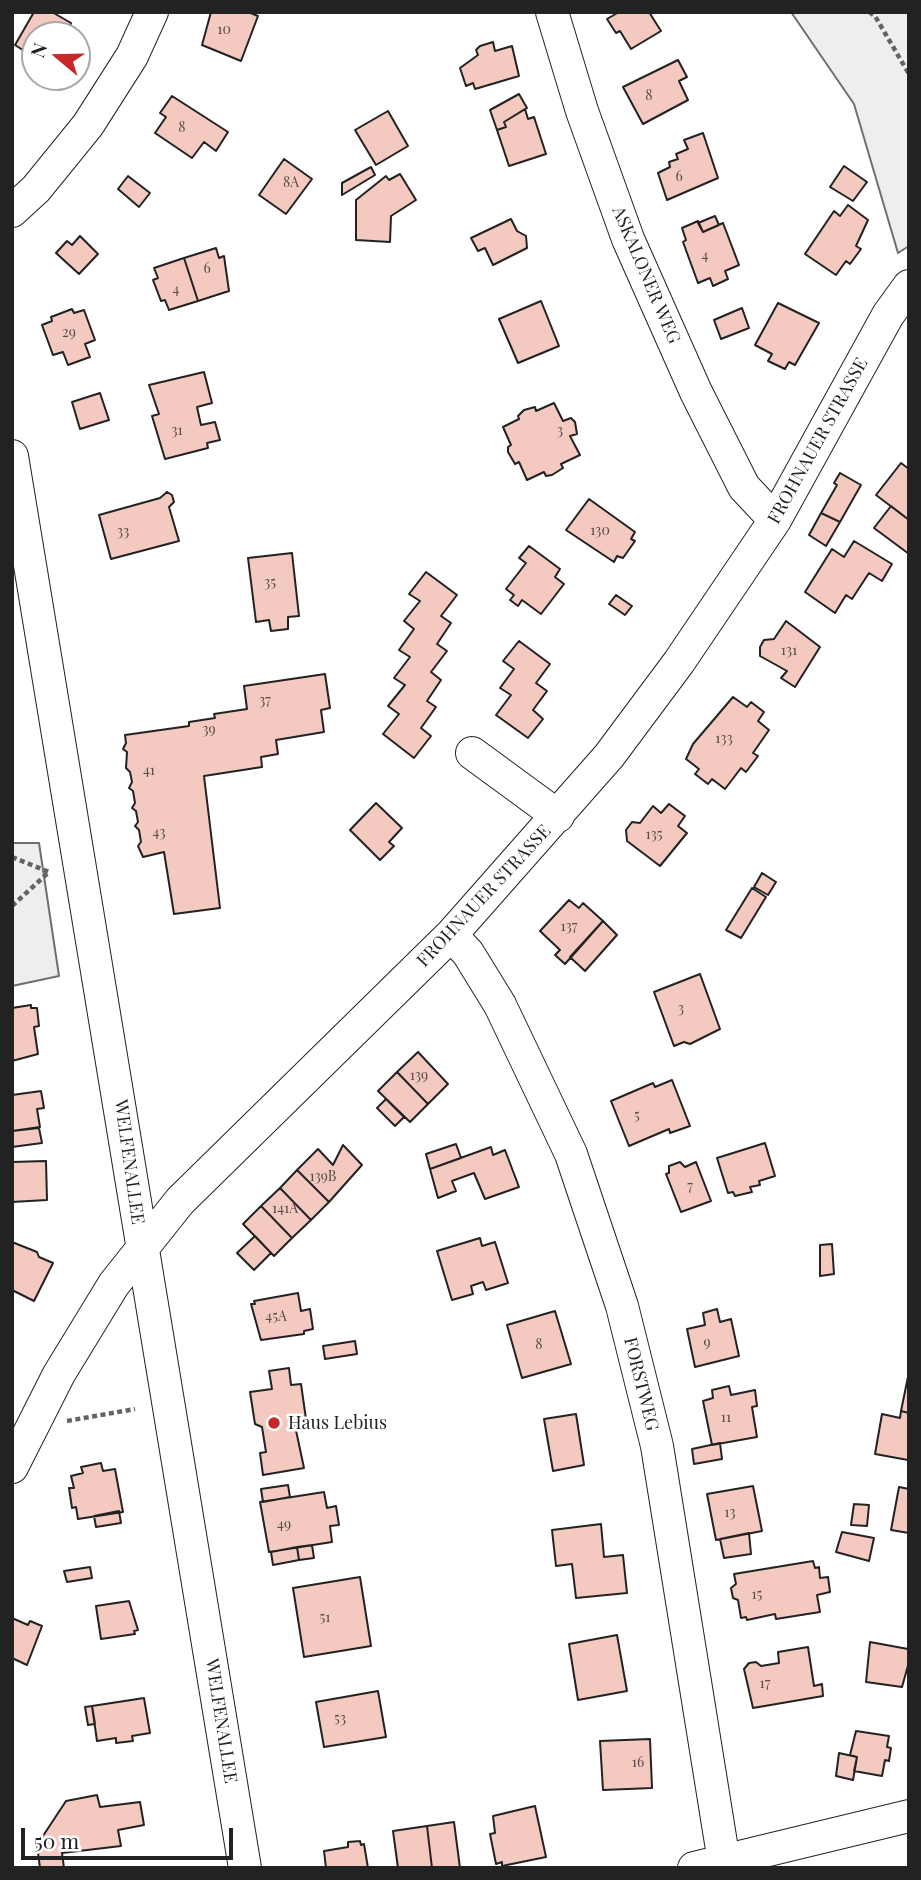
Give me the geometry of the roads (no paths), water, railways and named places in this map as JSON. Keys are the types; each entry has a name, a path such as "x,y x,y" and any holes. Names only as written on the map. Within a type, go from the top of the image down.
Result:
{"street":[{"path":"12,211 36,189 88,125 132,56 152,12"},
{"name":"ASKALONER WEG","path":"552,12 582,111 628,239 696,392 744,487 775,520"},
{"name":"FROHNAUER STRASSE","path":"12,1467 59,1374 114,1284 142,1246 202,1178 451,935 609,756 679,662 775,520 898,324 909,286"},
{"name":"WELFENALLEE","path":"12,456 112,1048 245,1868"},
{"path":"471,753 558,816"},
{"name":"FORSTWEG","path":"451,935 468,953 500,1005 559,1129 622,1306 657,1446 725,1864"},
{"path":"694,1868 725,1864 909,1816"}],"place":[{"name":"Haus Lebius","path":"274,1423"}]}
